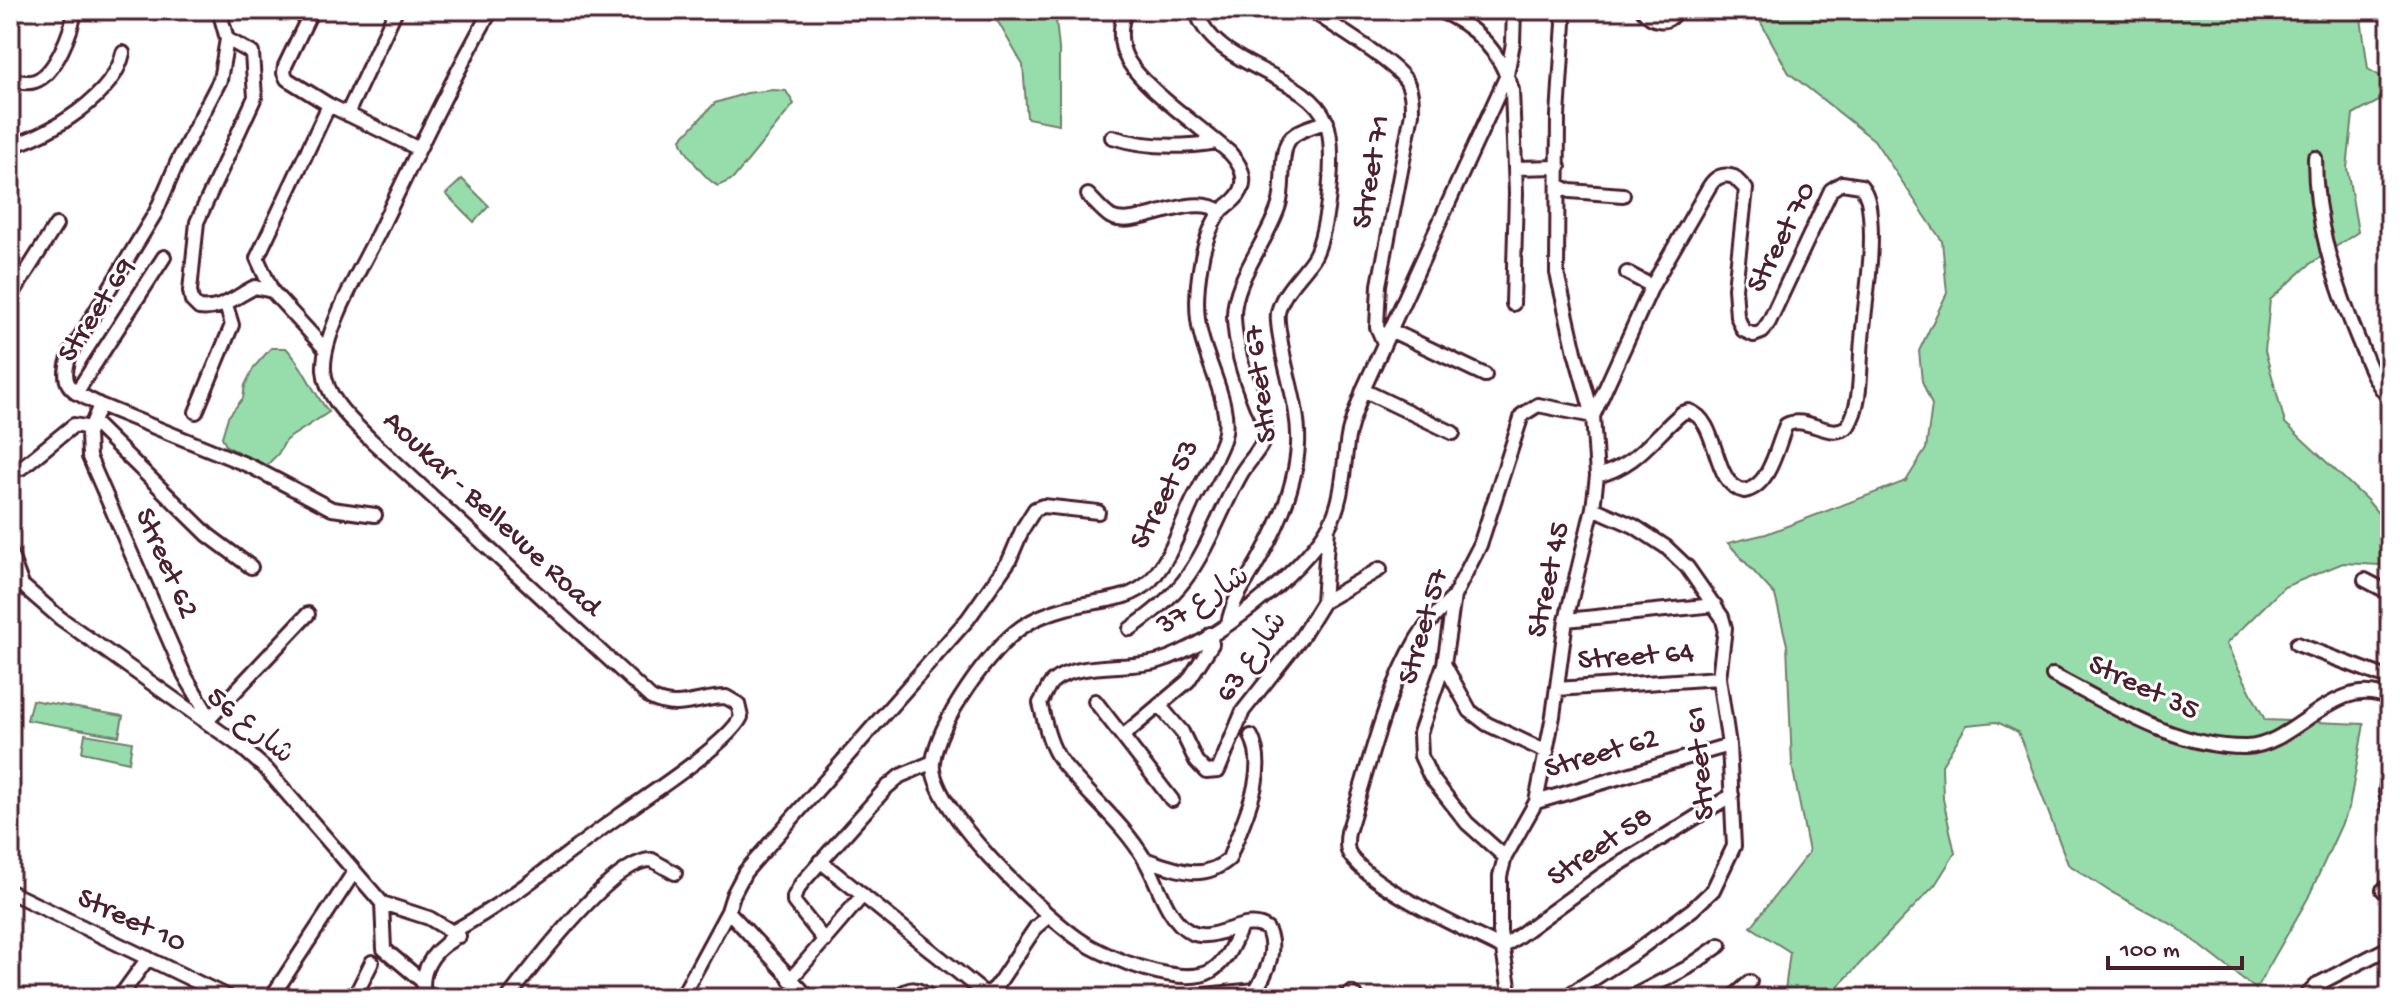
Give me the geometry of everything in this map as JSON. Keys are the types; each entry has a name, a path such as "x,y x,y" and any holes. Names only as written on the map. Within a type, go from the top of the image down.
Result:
{"street":[{"path":"10,79 30,82 44,75 67,40 75,10"},
{"path":"219,10 227,39 220,80 177,163 156,212 71,352 64,373 68,386 100,405 250,466 332,509 375,515"},
{"path":"312,10 284,73 289,81 329,105 419,149"},
{"path":"347,114 396,10"},
{"name":"Aoukar - Bellevue Road","path":"422,981 429,963 453,937 672,779 739,721 739,706 730,697 677,705 651,698 362,431 328,388 324,368 326,350 347,298 491,10"},
{"name":"Street 53","path":"933,762 949,717 962,696 983,668 1021,628 1069,607 1129,594 1150,581 1165,559 1224,439 1226,416 1200,333 1198,296 1201,263 1212,228 1221,212 1238,196 1243,175 1238,162 1160,94 1127,58 1121,35 1126,10"},
{"path":"1130,629 1155,611 1183,582 1203,553 1228,496 1249,459 1261,447 1265,435 1264,420 1239,354 1234,306 1281,203 1289,140 1327,122 1318,105 1209,36 1196,10"},
{"name":"Street 71","path":"1311,10 1396,69 1408,83 1412,97 1412,113 1379,285 1377,327 1384,343"},
{"path":"1437,10 1458,18 1484,39 1507,75 1513,101 1515,168 1513,304"},
{"path":"1507,75 1513,43 1514,10"},
{"name":"Street 45","path":"1511,998 1502,948 1499,893 1505,857 1536,802 1547,752 1566,620 1593,508 1597,476 1593,416 1558,282 1558,116 1564,23 1562,10"},
{"path":"1643,10 1652,19 1661,21 1671,18 1676,10"},
{"path":"227,39 252,53 255,97 199,214 190,291 192,301 199,308 226,305 255,287 272,291"},
{"path":"10,146 57,125 86,106 113,76 123,53"},
{"name":"شارع 37","path":"1241,927 1202,936 1188,931 1179,923 1144,859 1106,809 1060,760 1049,737 1040,703 1050,684 1063,676 1082,670 1160,661 1228,624 1269,594 1328,527 1338,504 1348,438 1363,390 1507,75"},
{"path":"326,350 272,291 257,258 329,105"},
{"name":"Street 67","path":"1228,624 1231,605 1262,555 1292,483 1298,444 1296,419 1277,318 1282,302 1323,238 1328,203 1330,139 1327,122"},
{"path":"1112,137 1143,145 1183,147 1217,142"},
{"path":"2315,158 2316,196 2330,265 2373,375 2390,399"},
{"path":"1515,168 1559,167"},
{"name":"Street 70","path":"1593,416 1652,286 1712,181 1722,175 1734,177 1744,185 1746,193 1735,288 1737,316 1745,332 1759,334 1769,322 1831,190 1849,182 1861,186 1868,198 1871,218 1869,272 1859,383 1848,426 1835,431 1802,422 1786,425 1757,487 1744,491 1731,485 1702,420 1689,411 1675,419 1618,470 1597,476"},
{"path":"1559,186 1570,191 1623,195"},
{"path":"1088,195 1105,212 1119,219 1197,205 1221,212"},
{"path":"10,298 56,225"},
{"name":"Street 69","path":"76,393 164,257"},
{"path":"1627,273 1652,286"},
{"path":"196,412 232,325 226,305"},
{"path":"1390,330 1485,375"},
{"path":"1363,390 1453,433"},
{"path":"91,425 100,405"},
{"name":"Street 57","path":"1505,857 1467,823 1430,776 1421,756 1420,733 1444,664 1454,596 1484,533 1522,415 1538,405 1593,416"},
{"path":"21,468 74,425 91,425 208,535 251,567"},
{"name":"Street 62","path":"91,425 87,441 89,457 184,674 208,720"},
{"path":"681,998 728,911 745,872 980,605 1009,561 1035,509 1043,506 1098,512"},
{"name":"Street 61","path":"1564,998 1670,928 1713,890 1734,846 1729,745 1719,678 1725,628 1722,617 1687,567 1666,547 1634,526 1593,508"},
{"name":"شارع 63","path":"1159,705 1182,732 1200,766 1206,772 1218,771 1243,711 1300,639 1323,602 1328,527"},
{"path":"10,553 16,582"},
{"path":"1323,602 1380,569"},
{"path":"2365,580 2390,593"},
{"name":"شارع 56","path":"16,582 95,645 208,720 240,746 266,769 382,903"},
{"path":"1454,596 1417,639 1404,665 1387,709 1346,842 1355,861 1384,885 1502,948"},
{"path":"1566,620 1715,605"},
{"path":"208,720 308,614"},
{"path":"1124,735 1188,681 1212,644 1210,634"},
{"path":"2297,644 2390,679"},
{"path":"1444,664 1470,711 1487,724 1547,752"},
{"name":"Street 35","path":"2053,675 2131,715 2201,744 2247,747 2264,744 2340,699 2362,694 2390,699"},
{"name":"Street 64","path":"1557,689 1719,678"},
{"path":"1095,701 1172,800"},
{"path":"1144,859 1183,871 1205,873 1218,869 1229,859 1259,766 1257,748 1251,736"},
{"name":"Street 62","path":"1536,802 1729,745"},
{"path":"2390,758 2386,792 2390,809"},
{"path":"825,941 797,908 794,897 801,884 900,776 933,762 945,801 968,834 1049,916 1081,941 1114,958 1141,969 1192,976 1204,974 1222,962 1241,927 1262,925 1270,933 1273,942 1268,967 1253,994 1193,996"},
{"name":"Street 58","path":"1502,948 1602,875 1732,795"},
{"path":"508,998 560,932 634,864 652,860 675,873"},
{"path":"820,861 976,988 987,993 996,987 1036,927 1049,916"},
{"path":"271,998 354,872"},
{"name":"Street 10","path":"10,892 230,998"},
{"path":"790,980 863,895"},
{"path":"425,998 422,981 384,949 382,903 429,918 453,937"},
{"path":"728,911 809,998"},
{"path":"1630,998 1687,968 1720,945"},
{"path":"2304,998 2318,984 2390,947"},
{"path":"119,998 148,958"},
{"path":"354,998 372,962"},
{"path":"1732,998 1750,982"},
{"path":"895,998 911,988 919,988 932,998"},
{"path":"1343,998 1351,993 1357,998"}],"green space":[{"path":"976,10 1055,10 1059,49 1059,124 1027,118 1023,65 998,22"},
{"path":"1754,10 2360,10 2368,69 2390,82 2390,95 2353,115 2347,168 2358,232 2310,264 2270,300 2265,351 2285,423 2368,501 2390,528 2390,545 2380,565 2343,563 2284,587 2226,644 2265,720 2364,724 2349,808 2308,898 2256,989 2175,926 2109,891 2068,864 2018,732 1997,722 1967,725 1942,765 1943,799 1955,853 1935,885 1827,998 1784,998 1790,952 1751,927 1809,852 1792,765 1787,645 1775,595 1728,543 1766,534 1906,481 1926,449 1932,405 1922,381 1919,351 1947,293 1942,241 1874,140 1789,73"},
{"path":"786,91 794,104 733,179 718,186 696,165 681,139 715,103 747,93"},
{"path":"462,179 489,206 474,222 446,194"},
{"path":"271,348 286,348 329,412 286,440 266,466 226,446 222,437 228,417 243,398 245,385 254,367"},
{"path":"32,700 123,716 119,736 27,720"},
{"path":"85,734 132,742 129,762 82,752"}]}
